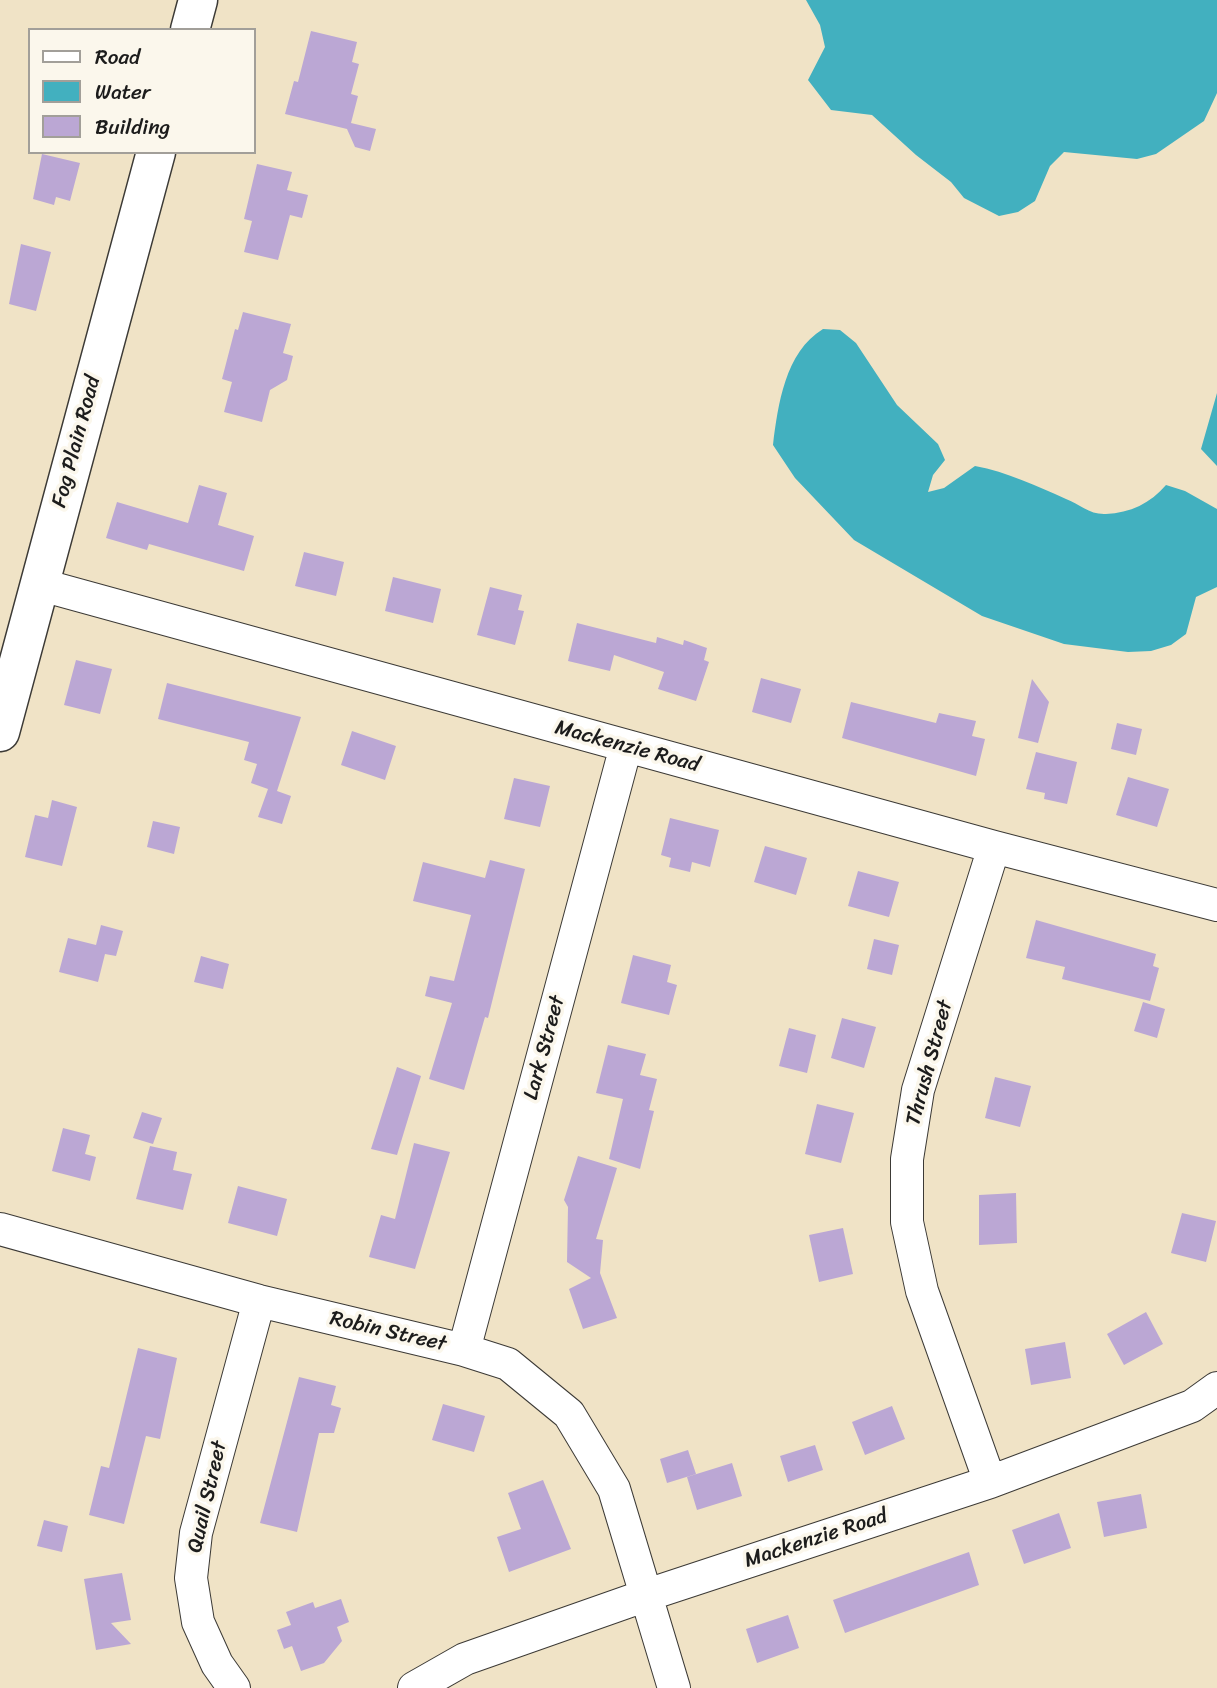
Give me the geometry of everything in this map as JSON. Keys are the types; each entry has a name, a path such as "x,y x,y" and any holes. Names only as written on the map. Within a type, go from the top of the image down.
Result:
{"street":[{"path":"191,28 198,0"},
{"name":"Fog Plain Road","path":"0,732 155,154"},
{"name":"Mackenzie Road","path":"38,584 994,847 1217,905"},
{"name":"Lark Street","path":"464,1350 626,746"},
{"name":"Thrush Street","path":"990,1482 922,1291 908,1222 907,1159 918,1090 994,847"},
{"name":"Robin Street","path":"0,1229 259,1301 464,1350 508,1364 569,1414 614,1489 674,1688"},
{"name":"Quail Street","path":"234,1688 217,1664 198,1622 191,1578 195,1533 259,1301"},
{"name":"Mackenzie Road","path":"414,1688 465,1659 648,1595 990,1482 1192,1406 1217,1388"}],"water":[{"path":"806,0 1217,0 1217,93 1204,121 1156,154 1137,159 1064,152 1050,166 1035,201 1018,212 999,216 964,198 951,182 872,115 831,110 808,80 825,47 820,25"},
{"path":"823,329 840,330 856,343 897,405 938,444 945,460 933,475 928,492 944,488 975,466 1022,480 1100,514 1123,512 1139,506 1154,497 1166,485 1185,491 1217,509 1217,587 1196,597 1186,634 1171,645 1151,651 1128,652 1064,644 982,616 854,540 795,478 773,445 781,397 792,365 810,339"},
{"path":"1217,393 1217,466 1201,449"}],"building":[{"path":"311,31 357,42 352,62 359,64 351,94 358,96 351,123 376,129 370,151 355,147 347,129 285,114 294,81 298,82"},
{"path":"42,154 80,163 70,201 56,197 54,205 33,199"},
{"path":"257,164 292,172 287,190 308,195 302,218 290,215 278,260 244,252 252,221 244,219"},
{"path":"21,244 51,252 36,311 9,304"},
{"path":"243,312 291,324 283,353 293,356 287,380 270,390 262,422 224,412 232,382 222,379 235,329 238,330"},
{"path":"199,485 227,493 218,525 254,536 244,571 149,544 147,550 106,538 117,502 188,523"},
{"path":"304,552 344,562 336,596 295,586"},
{"path":"393,577 441,589 433,623 385,611"},
{"path":"490,587 522,595 518,610 524,611 515,645 477,635"},
{"path":"577,623 656,643 657,637 683,645 684,640 707,648 704,660 709,662 696,701 658,689 664,672 614,655 610,671 568,661"},
{"path":"76,660 112,669 100,714 64,705"},
{"path":"761,678 801,689 791,723 752,712"},
{"path":"1032,679 1049,702 1038,743 1018,738"},
{"path":"167,683 301,717 277,791 291,796 282,824 258,817 268,789 251,783 257,764 244,760 249,742 158,719"},
{"path":"851,702 936,723 939,713 976,721 972,736 985,739 976,776 842,738"},
{"path":"1117,723 1142,729 1136,755 1111,749"},
{"path":"352,731 396,746 385,780 341,765"},
{"path":"1036,752 1077,762 1067,804 1044,799 1045,793 1026,789"},
{"path":"1128,777 1169,789 1157,827 1116,815"},
{"path":"514,778 550,786 540,827 504,819"},
{"path":"52,800 77,807 62,866 25,857 35,815 48,818"},
{"path":"670,818 719,830 710,867 692,862 690,872 669,867 671,858 661,855"},
{"path":"153,821 180,827 174,854 147,847"},
{"path":"765,846 807,858 796,895 754,882"},
{"path":"490,860 525,869 488,1018 485,1017 464,1090 429,1079 452,1003 425,996 430,976 454,981 471,915 413,901 423,862 485,878"},
{"path":"858,871 899,882 889,917 848,906"},
{"path":"1036,920 1156,954 1153,966 1159,968 1150,1001 1062,979 1065,967 1026,958"},
{"path":"101,925 123,931 116,956 105,954 98,982 59,972 68,938 96,945"},
{"path":"874,939 899,945 892,975 867,969"},
{"path":"633,955 671,965 667,982 677,985 669,1015 621,1003"},
{"path":"201,956 229,964 223,989 194,982"},
{"path":"1143,1002 1165,1009 1157,1038 1134,1031"},
{"path":"842,1018 876,1027 864,1068 831,1058"},
{"path":"789,1028 816,1035 807,1073 779,1066"},
{"path":"608,1045 646,1054 640,1075 657,1079 649,1110 654,1111 640,1169 609,1159 623,1099 596,1093"},
{"path":"397,1067 421,1076 397,1155 371,1149"},
{"path":"995,1077 1031,1086 1020,1127 985,1118"},
{"path":"817,1104 854,1113 841,1163 805,1154"},
{"path":"142,1112 162,1118 153,1144 133,1138"},
{"path":"63,1128 90,1135 85,1154 96,1157 90,1181 52,1171"},
{"path":"414,1143 450,1152 415,1269 369,1257 381,1215 395,1219"},
{"path":"150,1146 177,1152 173,1170 192,1174 183,1210 136,1199"},
{"path":"578,1156 617,1168 596,1239 603,1240 600,1273 617,1318 583,1329 569,1289 591,1278 567,1262 568,1207 564,1200"},
{"path":"238,1186 287,1199 277,1236 228,1223"},
{"path":"1016,1193 1017,1243 979,1245 979,1195"},
{"path":"1182,1213 1216,1221 1206,1262 1171,1253"},
{"path":"843,1228 853,1274 819,1282 809,1235"},
{"path":"1146,1312 1163,1344 1124,1365 1107,1334"},
{"path":"1065,1342 1071,1378 1031,1385 1025,1349"},
{"path":"138,1348 177,1358 160,1439 146,1436 124,1524 89,1515 101,1466 109,1468"},
{"path":"299,1377 336,1386 331,1405 341,1408 334,1433 319,1433 297,1532 260,1523"},
{"path":"443,1404 485,1416 474,1452 432,1440"},
{"path":"892,1406 905,1439 865,1455 852,1422"},
{"path":"815,1445 823,1470 788,1482 780,1456"},
{"path":"688,1450 696,1474 667,1483 660,1459"},
{"path":"732,1463 742,1496 697,1510 687,1477"},
{"path":"543,1480 571,1549 509,1572 497,1537 521,1529 508,1493"},
{"path":"1141,1494 1147,1528 1104,1537 1097,1502"},
{"path":"1059,1513 1071,1548 1024,1564 1012,1530"},
{"path":"44,1520 68,1526 62,1552 37,1546"},
{"path":"969,1552 979,1585 845,1633 833,1600"},
{"path":"122,1573 131,1620 111,1623 131,1644 96,1650 84,1579"},
{"path":"341,1599 349,1622 337,1627 342,1641 324,1663 301,1671 292,1646 284,1649 277,1630 291,1625 286,1612 313,1602 315,1608"},
{"path":"788,1615 799,1648 757,1663 746,1629"}]}
